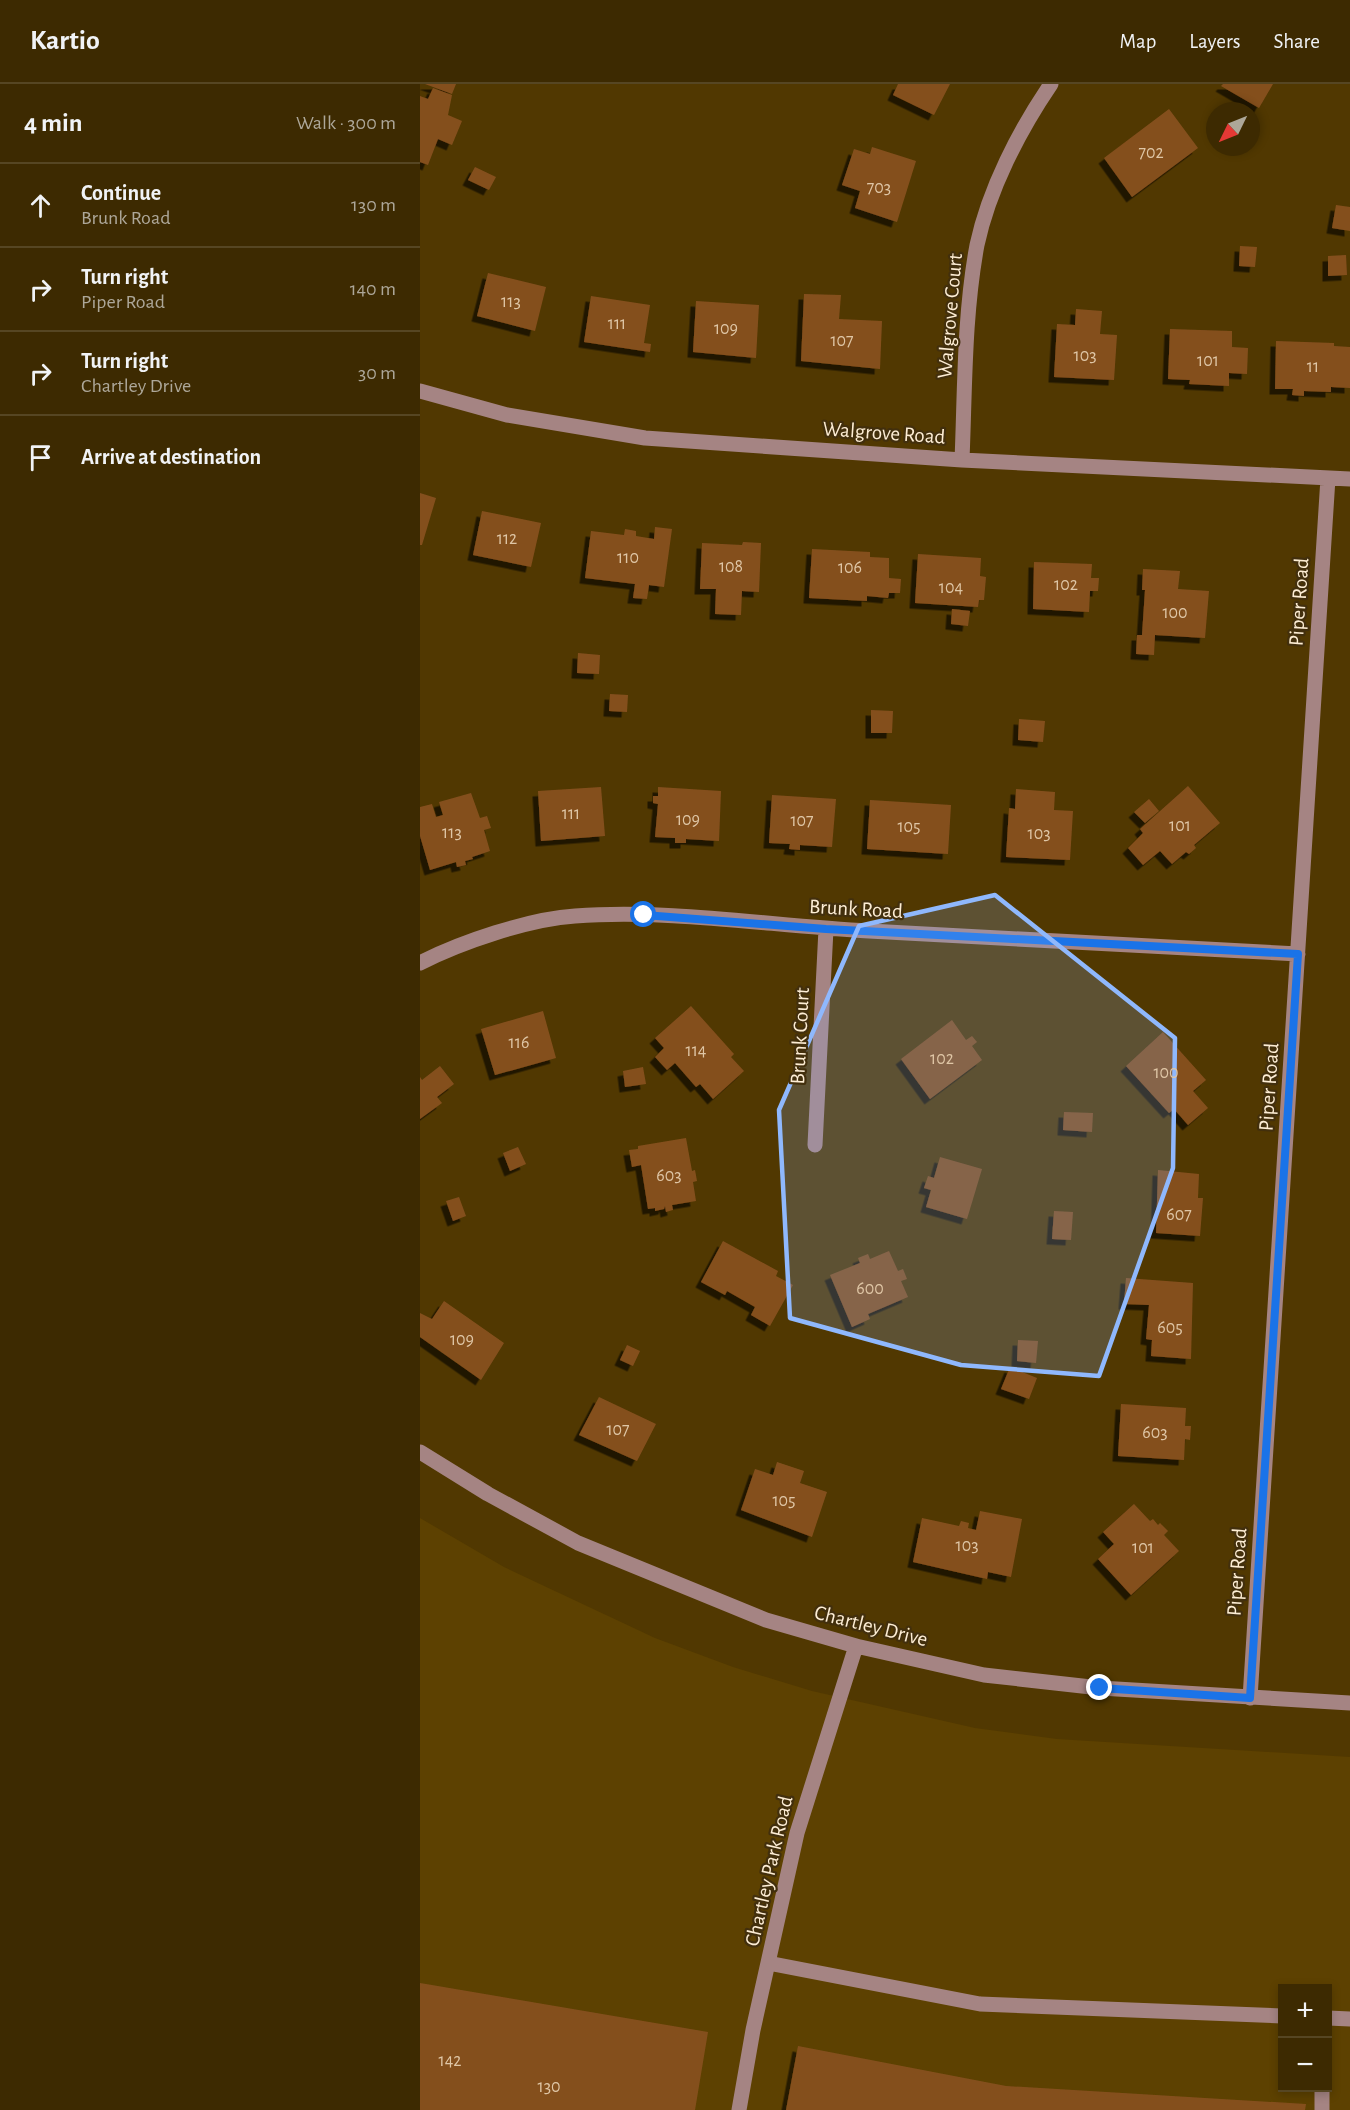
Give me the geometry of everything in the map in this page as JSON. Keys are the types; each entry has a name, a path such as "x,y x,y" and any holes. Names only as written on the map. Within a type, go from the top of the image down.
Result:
{"street":[{"name":"Walgrove Court","path":"962,459 969,296 978,243 991,200 1004,171 1051,84"},
{"name":"Walgrove Road","path":"420,391 507,415 645,438 962,459 1350,479"},
{"name":"Piper Road","path":"1250,1698 1328,478"},
{"name":"Brunk Road","path":"420,963 444,951 500,931 573,916 644,915 826,929 1298,954"},
{"name":"Brunk Court","path":"815,1145 826,929"},
{"name":"Chartley Drive","path":"420,1452 488,1494 578,1543 766,1620 856,1646 984,1675 1100,1688 1350,1703"},
{"name":"Chartley Park Road","path":"739,2110 797,1833 856,1646"},
{"path":"768,1963 980,2004 1278,2016"},
{"path":"1332,2018 1350,2019"},
{"path":"1322,2092 1322,2110"}],"highlighted area":[{"path":"995,895 1175,1038 1173,1168 1099,1376 961,1365 790,1318 779,1110 859,926"}],"shaded area":[{"path":"420,1518 504,1567 655,1638 733,1667 812,1691 975,1728 1057,1739 1350,1757 1350,2110 420,2110"}],"building":[{"path":"425,84 456,84 452,94"},
{"path":"898,84 950,84 934,115 893,95"},
{"path":"1223,84 1273,84 1260,106 1260,102 1249,102 1221,86"},
{"path":"433,88 452,95 448,115 462,121 452,145 438,139 428,165 420,162 420,96 428,99"},
{"path":"1169,109 1198,148 1132,197 1104,158"},
{"path":"872,147 916,161 897,222 855,208 860,191 842,185 854,149 870,154"},
{"path":"475,167 496,177 489,190 468,180"},
{"path":"1336,205 1350,207 1350,231 1332,228"},
{"path":"1240,246 1257,247 1255,267 1239,266"},
{"path":"1346,255 1347,275 1328,276 1328,256"},
{"path":"488,273 546,287 535,331 477,316"},
{"path":"804,294 841,295 839,319 882,321 880,369 801,361"},
{"path":"591,296 650,305 644,343 651,344 650,352 584,342"},
{"path":"696,301 759,305 756,358 693,352"},
{"path":"1076,309 1102,311 1100,334 1117,335 1114,380 1054,377 1057,324 1075,325"},
{"path":"1170,329 1232,331 1232,347 1248,348 1247,374 1229,373 1229,386 1189,384 1190,380 1168,379"},
{"path":"1276,341 1334,343 1334,346 1350,347 1350,388 1331,387 1331,392 1304,391 1304,396 1292,395 1293,389 1275,389"},
{"path":"420,493 436,498 422,545 420,545"},
{"path":"482,511 541,523 531,567 473,555"},
{"path":"655,527 672,529 664,587 649,585 647,599 633,598 635,584 585,578 591,531 624,535 625,529 636,531 636,536 654,539"},
{"path":"743,542 761,543 759,592 742,591 741,615 715,614 716,589 700,589 702,543 742,545"},
{"path":"812,549 870,552 870,557 889,558 889,578 901,579 900,593 889,593 888,598 867,596 867,601 809,598"},
{"path":"918,554 981,558 980,576 986,577 984,600 979,600 978,607 915,603"},
{"path":"1034,562 1092,564 1091,578 1099,578 1098,591 1090,591 1089,612 1033,609"},
{"path":"1143,569 1180,571 1178,589 1209,591 1205,638 1155,635 1154,655 1136,654 1137,635 1142,635 1145,590 1142,590"},
{"path":"952,609 970,611 968,626 951,624"},
{"path":"578,653 600,655 599,674 577,673"},
{"path":"610,694 628,695 627,712 609,711"},
{"path":"871,710 893,711 892,733 871,733"},
{"path":"1019,719 1045,721 1043,742 1018,740"},
{"path":"1188,786 1220,823 1194,845 1196,848 1189,854 1186,852 1172,864 1160,851 1143,865 1128,848 1143,833 1140,829"},
{"path":"601,787 605,836 541,841 538,791"},
{"path":"658,787 721,791 719,841 686,839 686,843 675,843 675,838 655,837 658,804 653,803 653,796 658,796"},
{"path":"1016,789 1055,792 1054,810 1073,811 1070,860 1006,857 1009,808 1015,809"},
{"path":"471,793 480,818 487,816 491,828 484,830 490,851 465,861 466,865 457,867 456,862 430,870 420,836 420,807 432,804 436,817 443,815 439,802"},
{"path":"772,795 836,799 832,847 800,845 800,850 789,849 790,844 769,843"},
{"path":"1149,799 1159,811 1145,823 1134,812"},
{"path":"870,800 951,805 948,854 867,849"},
{"path":"691,1006 734,1054 731,1057 744,1071 713,1099 700,1084 696,1087 675,1063 667,1070 655,1057 664,1048 655,1038"},
{"path":"543,1011 556,1058 495,1075 481,1029"},
{"path":"952,1020 966,1040 972,1036 977,1042 972,1046 982,1060 930,1099 901,1059"},
{"path":"1163,1032 1206,1080 1193,1091 1208,1108 1188,1125 1174,1109 1169,1113 1126,1066"},
{"path":"440,1066 454,1084 437,1097 442,1103 420,1119 420,1077 422,1080"},
{"path":"643,1067 646,1084 625,1087 623,1071"},
{"path":"1064,1112 1093,1113 1092,1132 1063,1130"},
{"path":"686,1138 692,1171 695,1170 697,1181 693,1182 696,1201 672,1205 673,1210 666,1212 665,1206 664,1209 655,1211 655,1208 648,1209 641,1165 632,1167 629,1150 638,1149 638,1146"},
{"path":"518,1147 526,1164 510,1171 503,1153"},
{"path":"940,1157 982,1169 967,1219 926,1207 931,1190 924,1188 928,1176 934,1178"},
{"path":"1158,1170 1199,1174 1198,1198 1203,1198 1200,1236 1156,1233"},
{"path":"459,1197 466,1216 453,1221 446,1201"},
{"path":"1054,1211 1073,1212 1071,1240 1052,1239"},
{"path":"723,1241 778,1271 776,1276 793,1285 770,1326 751,1315 755,1307 727,1291 725,1295 701,1282"},
{"path":"889,1251 898,1271 903,1269 907,1279 901,1281 908,1297 868,1314 870,1319 852,1327 830,1275 860,1263 858,1258 868,1254 870,1259"},
{"path":"1126,1278 1193,1283 1191,1359 1151,1356 1152,1340 1146,1339 1149,1305 1124,1304"},
{"path":"444,1301 504,1343 481,1380 420,1337 420,1313 432,1319"},
{"path":"1018,1340 1038,1341 1036,1363 1017,1361"},
{"path":"627,1345 640,1351 633,1366 620,1360"},
{"path":"1010,1367 1037,1378 1029,1399 1001,1389"},
{"path":"599,1397 656,1424 637,1461 579,1435"},
{"path":"1121,1404 1186,1408 1185,1426 1191,1426 1190,1440 1185,1439 1184,1460 1118,1456"},
{"path":"777,1462 804,1471 800,1483 827,1492 812,1537 741,1510 755,1469 773,1475"},
{"path":"1134,1504 1150,1521 1153,1519 1168,1531 1164,1535 1179,1551 1131,1595 1098,1559 1114,1544 1103,1532"},
{"path":"980,1511 1022,1519 1011,1577 988,1572 987,1579 913,1562 922,1518 959,1526 961,1521 969,1523 968,1528 976,1530"},
{"path":"420,1983 708,2032 695,2110 420,2110"},
{"path":"798,2046 1006,2086 1306,2104 1305,2110 786,2110"}],"route":[{"path":"644,915 826,929 1298,954 1250,1698 1100,1688"}]}
